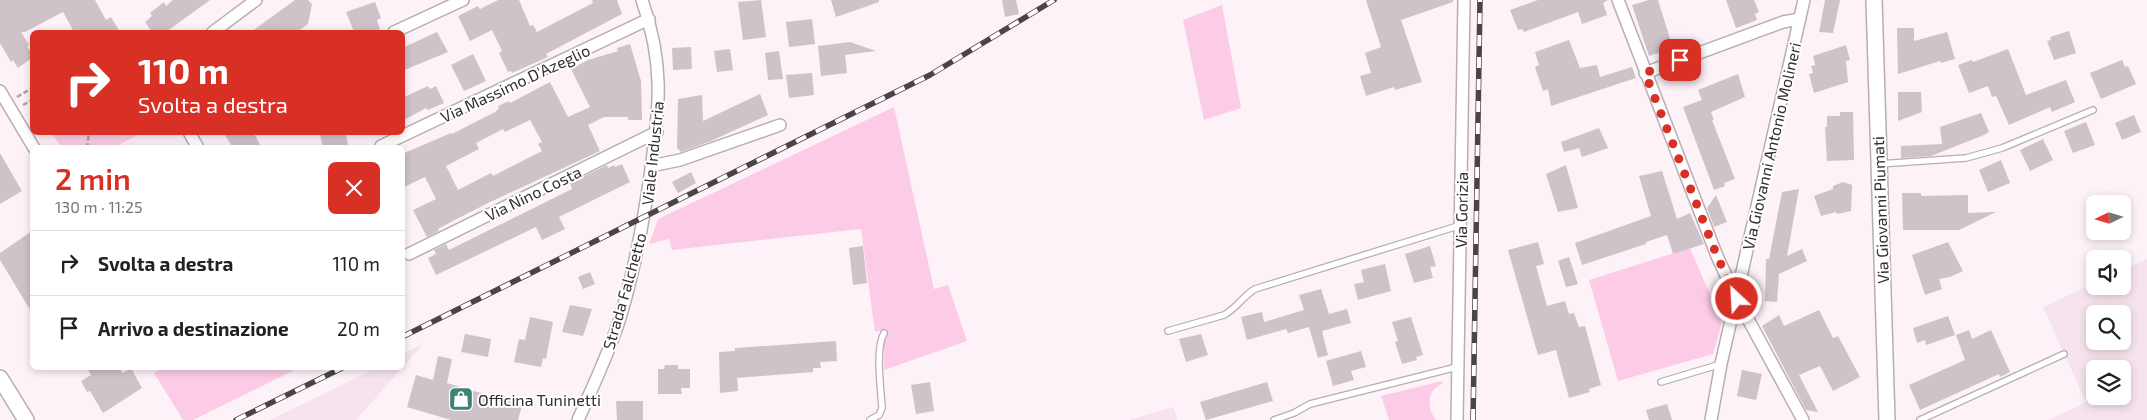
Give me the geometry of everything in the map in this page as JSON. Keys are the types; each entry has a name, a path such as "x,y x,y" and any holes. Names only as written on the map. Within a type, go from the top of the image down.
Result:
{"street":[{"path":"216,30 256,0"},
{"path":"398,30 462,0"},
{"name":"Viale Industria","path":"644,0 658,65 657,132 644,217"},
{"name":"Via Gorizia","path":"1457,420 1464,0"},
{"path":"1618,0 1717,256 1737,299 1803,420"},
{"name":"Via Giovanni Antonio Molineri","path":"1711,420 1721,364 1804,0"},
{"name":"Via Giovanni Piumati","path":"1874,0 1887,420"},
{"name":"Via Massimo D'Azeglio","path":"405,135 649,19"},
{"name":"Via Giovanni Antonio Molineri","path":"1645,73 1783,22 1800,19"},
{"path":"0,91 32,145"},
{"path":"651,166 680,160 780,125"},
{"name":"Via Nino Costa","path":"409,254 657,132"},
{"name":"Via Massimo D'Azeglio","path":"383,145 404,135"},
{"name":"Strada Falchetto","path":"578,420 620,319 632,278 644,217"},
{"path":"0,378 26,420"}],"lane":[{"path":"1879,164 1966,158 2002,148 2093,110"},
{"path":"1168,331 1224,315 1255,288 1461,225"},
{"path":"870,420 879,415 882,408 880,348 881,338 884,333"},
{"path":"1920,420 2064,354"},
{"path":"1661,382 1721,364"},
{"path":"1274,420 1294,413 1310,404 1457,367"}],"path":[{"path":"7,103 30,89"}],"shaded area":[{"path":"1222,5 1241,108 1204,120 1183,20"},
{"path":"894,107 934,289 948,285 967,341 884,370 884,344 887,335 886,329 875,332 861,229 672,250 669,239 649,244 658,219"},
{"path":"53,135 137,135 119,145 60,145"},
{"path":"1690,248 1722,322 1713,354 1618,381 1589,280"},
{"path":"2147,259 2147,420 2049,420 2086,402 2043,307 2086,287 2086,295 2131,295 2131,266"},
{"path":"424,343 405,365 405,353"},
{"path":"159,370 295,370 193,420 183,420 154,373"},
{"path":"372,370 400,370 356,420 270,420"},
{"path":"1442,381 1442,384 1433,391 1430,400 1431,410 1436,420 1389,420 1381,396"},
{"path":"1173,407 1177,420 1129,420"}],"building":[{"path":"0,0 95,0 106,20 111,17 119,30 73,30 63,12 25,32 21,32 29,45 27,46 30,51 30,59 18,68 13,60 11,62 0,43"},
{"path":"173,0 210,0 169,30 151,30 145,22 152,16 150,13 164,2 166,6"},
{"path":"295,0 308,0 312,4 308,24 300,30 254,30"},
{"path":"498,0 519,0 530,26 533,25 537,32 593,3 592,0 617,0 622,14 546,54 548,57 512,73 511,71 508,72 499,53 502,51 492,30 470,41 458,16 478,6 480,9"},
{"path":"761,0 766,37 743,40 738,2"},
{"path":"831,0 879,0 879,2 836,17"},
{"path":"1002,0 1016,0 1019,14 1005,17"},
{"path":"1366,0 1453,0 1453,2 1401,20 1422,82 1395,90 1394,87 1366,96 1360,76 1371,73 1365,53 1381,47"},
{"path":"1538,0 1608,0 1603,3 1607,15 1582,24 1578,12 1524,32 1522,29 1518,30 1510,10"},
{"path":"1649,0 1658,0 1673,48 1649,56 1632,5"},
{"path":"1726,0 1754,0 1759,12 1755,14 1757,20 1736,28"},
{"path":"1825,0 1840,0 1833,33 1819,32"},
{"path":"375,2 381,18 377,20 380,29 353,30 346,12"},
{"path":"812,19 815,44 789,47 786,22"},
{"path":"1897,28 1914,28 1914,41 1947,32 1955,59 1941,63 1940,61 1898,74"},
{"path":"2069,31 2076,53 2054,60 2047,41 2051,40 2050,37"},
{"path":"437,32 448,52 405,70 405,47"},
{"path":"1569,40 1580,68 1597,65 1600,77 1632,67 1636,78 1551,106 1548,89 1543,91 1535,67 1539,65 1535,52"},
{"path":"850,42 876,51 845,55 847,73 821,76 818,46"},
{"path":"630,44 641,81 642,120 628,120 628,117 604,117 588,125 600,151 488,203 438,229 439,231 427,237 413,210 436,199 425,177 405,187 405,153 452,134 495,112 499,108 498,106 509,101 510,103 550,82 568,117 590,107 571,69 588,60 618,51 617,48","holes":["530,120 542,142 538,144 542,151 493,176 491,173 458,190 446,166 479,149 476,143 503,129 505,132"]},
{"path":"1846,45 1850,60 1846,61 1848,82 1814,93 1809,74 1813,73 1811,66 1815,65 1813,56"},
{"path":"691,47 692,69 673,70 672,48"},
{"path":"730,49 733,70 717,72 714,51"},
{"path":"2008,49 2026,95 2066,80 2075,102 2052,112 2050,107 2009,125 1996,96 1992,97 1988,86 1969,93 1958,65 1972,60 1973,62"},
{"path":"779,51 783,79 768,80 765,53"},
{"path":"473,54 486,81 464,91 451,65"},
{"path":"2122,60 2125,67 2128,66 2136,84 2101,99 2090,73"},
{"path":"812,73 814,95 789,98 786,75"},
{"path":"1738,74 1745,97 1711,112 1714,120 1712,120 1735,179 1724,183 1725,186 1714,190 1683,107 1702,100 1698,90"},
{"path":"428,86 430,89 436,86 444,103 428,110 426,108 405,119 405,97"},
{"path":"1898,92 1921,92 1922,112 1898,121"},
{"path":"760,94 768,115 711,141 681,152 677,148 678,99 702,95 703,121"},
{"path":"1840,112 1853,112 1854,160 1827,161 1825,127 1827,127 1827,116 1840,116"},
{"path":"1981,113 1989,132 1984,135 1931,156 1901,158 1901,146 1942,144 1940,127"},
{"path":"2134,115 2141,132 2122,140 2115,123"},
{"path":"2086,122 2095,145 2073,153 2064,131"},
{"path":"1599,128 1608,148 1582,157 1579,148 1564,152 1561,142"},
{"path":"225,135 255,135 260,145 231,145"},
{"path":"320,135 346,135 348,145 322,145"},
{"path":"2043,139 2053,160 2030,171 2020,150"},
{"path":"0,153 22,191 0,204"},
{"path":"2001,160 2010,183 1988,192 1979,170"},
{"path":"622,164 630,182 559,217 565,229 542,240 536,227 436,275 428,258 436,254 434,250 446,244 449,250 572,189 570,183 607,165 608,168"},
{"path":"1566,165 1578,208 1558,212 1546,174"},
{"path":"1662,171 1677,219 1690,213 1704,244 1673,254 1667,235 1582,265 1575,243 1651,216 1639,176"},
{"path":"691,172 696,183 678,193 672,182"},
{"path":"1843,182 1852,185 1851,211 1821,216 1814,196 1833,189 1833,186"},
{"path":"1799,189 1787,256 1802,249 1807,261 1779,274 1777,302 1765,301 1766,259 1769,259 1782,192"},
{"path":"1902,193 1921,193 1921,196 1968,195 1968,213 1996,212 1959,230 1903,230"},
{"path":"1716,195 1727,222 1714,227 1707,208"},
{"path":"30,232 30,310 0,260 0,253"},
{"path":"1538,242 1544,264 1536,266 1547,306 1565,301 1569,314 1574,313 1579,327 1585,326 1601,385 1589,389 1590,392 1569,398 1556,350 1538,355 1508,250"},
{"path":"1948,242 1963,271 1950,277 1939,279 1942,289 1925,295 1912,255"},
{"path":"863,246 867,283 853,285 849,248"},
{"path":"1430,246 1436,266 1430,267 1433,278 1414,283 1405,254"},
{"path":"1569,257 1578,284 1566,287 1558,261"},
{"path":"1385,264 1391,291 1358,300 1354,284 1364,282 1361,270"},
{"path":"590,272 595,284 583,289 578,277"},
{"path":"1321,289 1329,314 1347,309 1351,323 1322,331 1328,355 1318,358 1309,327 1288,333 1286,329 1247,340 1241,317 1262,312 1264,322 1304,310 1299,295"},
{"path":"570,305 592,309 583,336 562,332"},
{"path":"1819,310 1833,338 1838,336 1860,377 1833,391 1820,366 1799,375 1818,412 1806,410 1762,326 1779,315 1784,326"},
{"path":"1948,316 1955,335 1926,345 1925,340 1917,343 1913,328"},
{"path":"530,317 553,322 546,359 543,358 541,367 514,362 519,339 525,340"},
{"path":"1411,317 1423,355 1416,357 1417,360 1402,364 1395,342 1398,341 1392,322"},
{"path":"1969,330 1972,339 1991,330 2010,372 2000,377 1999,374 1920,410 1909,385 1965,360 1956,335"},
{"path":"465,334 491,339 488,357 461,352"},
{"path":"1201,334 1208,355 1186,362 1179,339"},
{"path":"836,341 837,361 820,362 821,368 813,368 813,372 737,378 738,391 720,393 719,352 735,351 735,348"},
{"path":"1361,351 1366,367 1351,371 1354,380 1333,386 1326,361"},
{"name":"Officina Tuninetti","path":"438,356 452,359 447,383 491,396 492,393 523,402 518,420 451,420 407,407 416,375 433,380"},
{"path":"665,365 678,365 678,369 690,369 690,388 681,388 682,394 658,394 658,369 664,369"},
{"path":"88,370 121,370 123,373 132,370 142,388 103,413 90,391 87,392 81,381 91,375"},
{"path":"1742,370 1762,374 1756,400 1737,396"},
{"path":"930,382 934,411 916,414 911,385"},
{"path":"1267,382 1273,401 1206,420 1200,402"},
{"path":"616,401 643,401 643,420 617,420"},
{"path":"1667,404 1672,420 1649,420 1646,410"}],"railway":[{"path":"405,336 930,75 1054,0"},
{"path":"1473,420 1480,0"},
{"path":"236,420 338,370"}],"place":[{"name":"Officina Tuninetti","path":"461,399"}],"route":[{"path":"1680,60 1645,73 1717,256 1737,299"}]}
